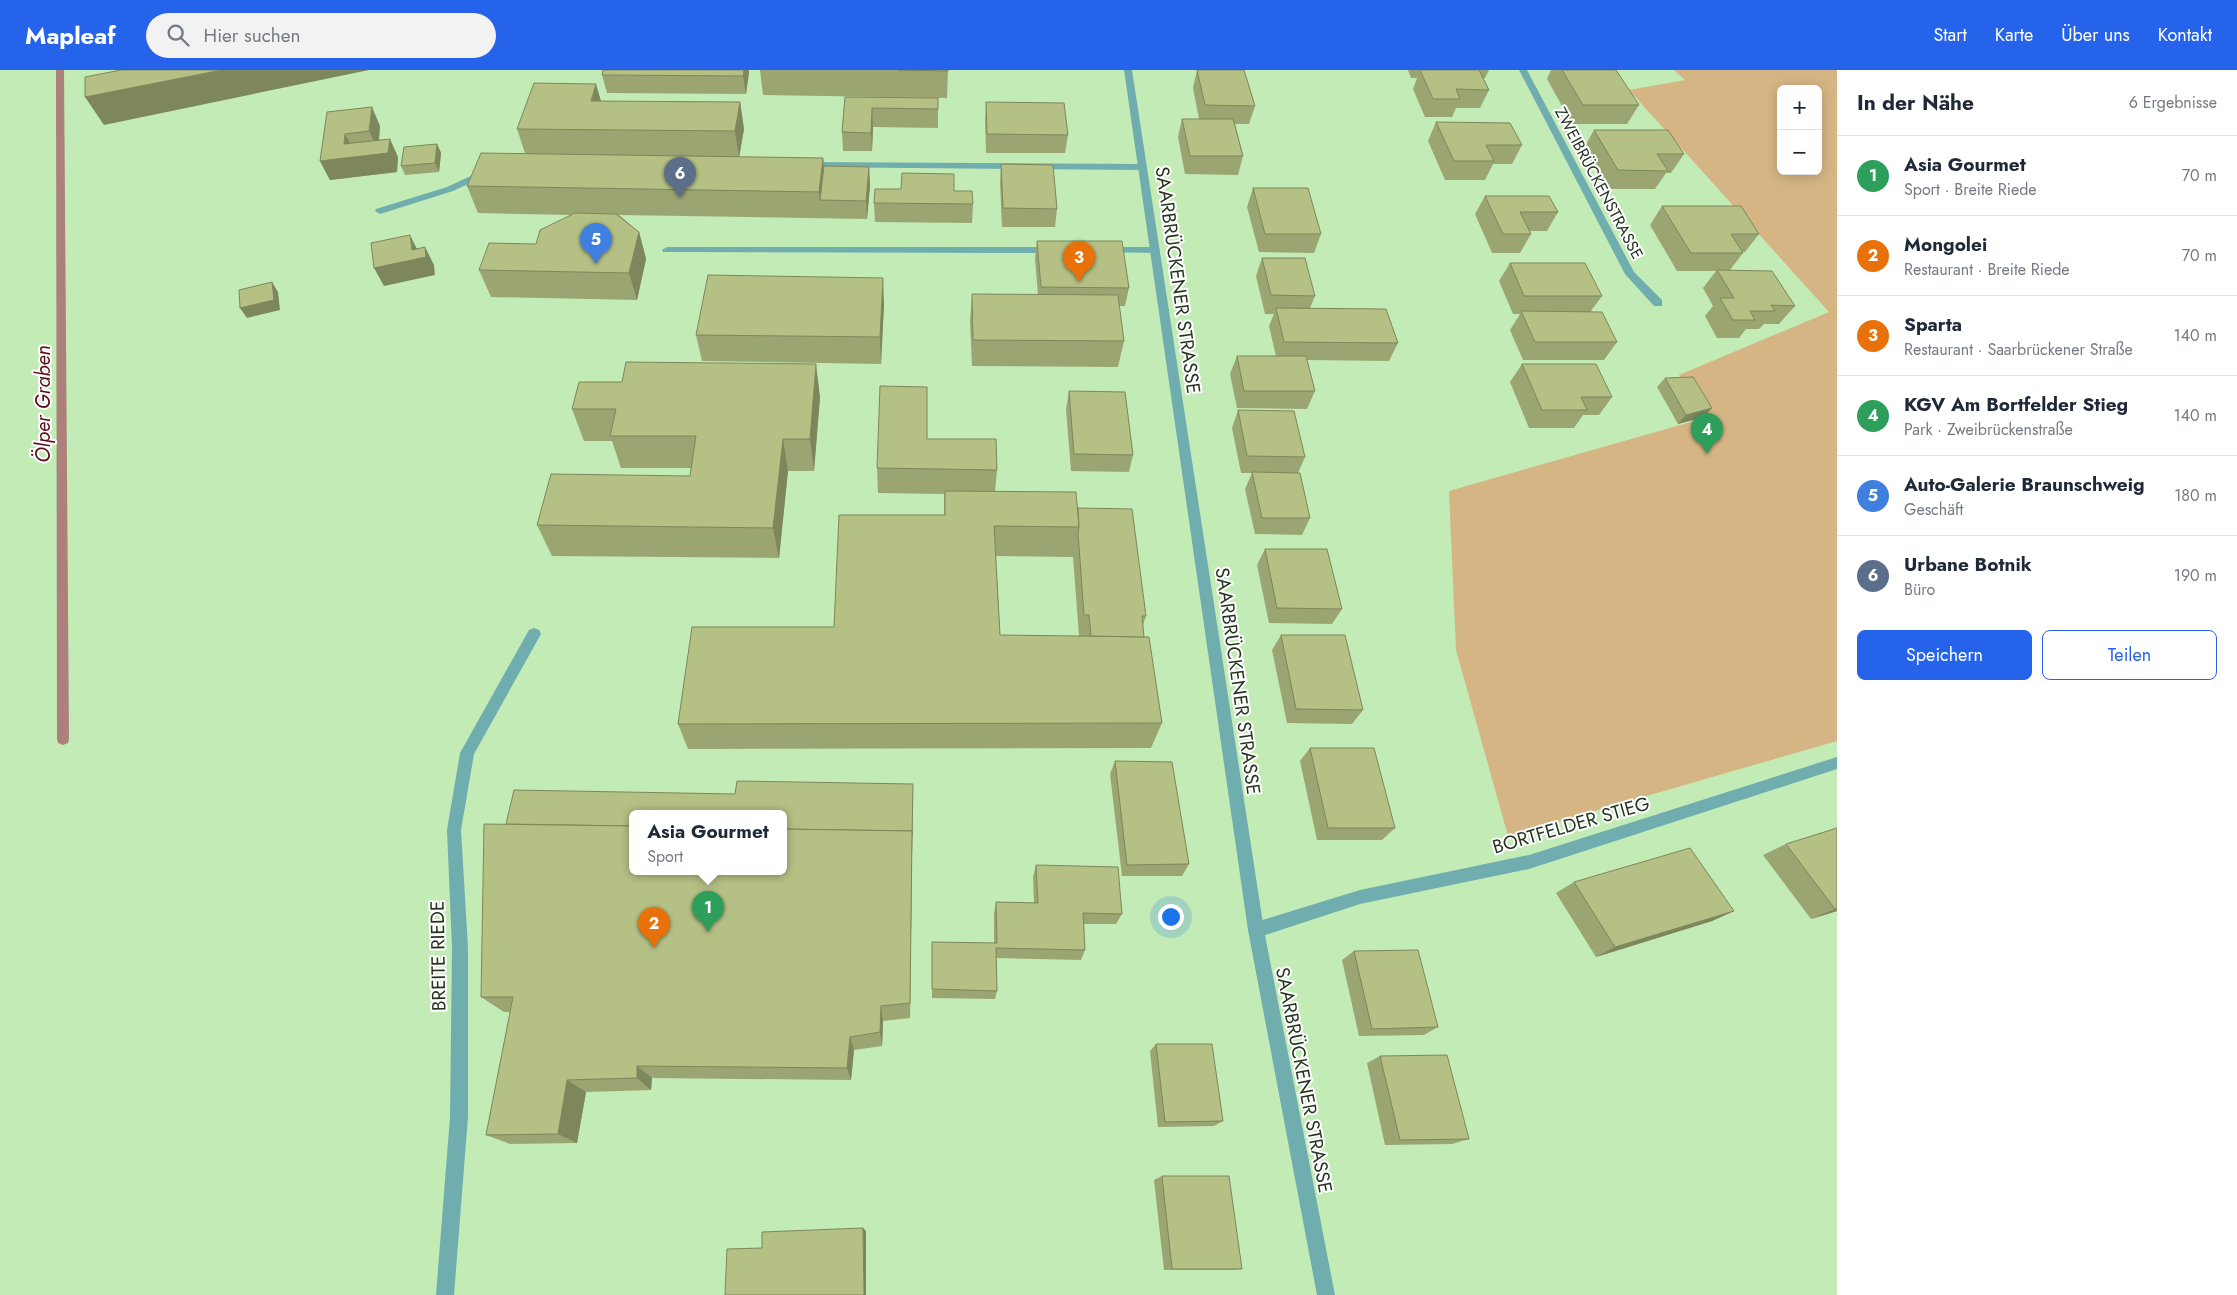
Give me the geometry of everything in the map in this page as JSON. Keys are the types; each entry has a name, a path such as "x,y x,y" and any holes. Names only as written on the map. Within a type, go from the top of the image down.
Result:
{"street":[{"name":"SAARBRÜCKENER STRASSE","path":"1128,70 1256,930 1326,1295"},
{"name":"ZWEIBRÜCKENSTRASSE","path":"1523,70 1630,274 1658,303"},
{"path":"800,165 1142,167"},
{"path":"380,211 450,188 499,166"},
{"path":"667,250 1068,250"},
{"path":"1097,250 1155,250"},
{"name":"BREITE RIEDE","path":"444,1295 460,1117 460,948 454,830 468,753 534,634"},
{"name":"BORTFELDER STIEG","path":"1256,930 1360,897 1528,862 1837,763"}],"shaded area":[{"path":"1674,70 1837,70 1837,741 1508,836 1456,650 1449,491 1705,418 1679,375 1829,312 1629,90 1685,80"}],"building":[{"path":"121,70 222,70 85,97 85,77"},
{"path":"603,70 744,70 743,76 602,75"},
{"path":"898,70 948,70 948,71"},
{"path":"1197,70 1244,70 1255,106 1205,105"},
{"path":"1420,70 1479,70 1489,90 1456,89 1460,99 1433,99"},
{"path":"1562,70 1616,70 1639,105 1583,105"},
{"path":"534,83 596,84 591,101 740,102 735,131 517,129"},
{"path":"845,97 938,98 938,109 872,108 871,133 842,132"},
{"path":"986,102 1064,103 1068,135 987,134"},
{"path":"372,107 369,131 345,134 344,144 390,139 388,153 320,161 327,112"},
{"path":"1182,119 1233,119 1243,156 1190,156"},
{"path":"1436,122 1510,123 1522,145 1486,145 1494,161 1454,161"},
{"path":"1594,130 1668,130 1684,154 1657,154 1668,171 1618,170"},
{"path":"437,144 435,163 401,166 404,147"},
{"path":"481,153 823,158 819,192 467,186"},
{"path":"1001,164 1053,165 1057,209 1003,208"},
{"path":"824,166 869,167 866,201 820,200"},
{"path":"902,173 954,174 954,191 972,191 973,204 874,203 875,189 901,189"},
{"path":"1253,188 1308,188 1321,234 1265,234"},
{"path":"1485,196 1549,196 1558,212 1520,212 1531,234 1503,234"},
{"path":"1662,206 1741,206 1759,234 1731,234 1743,253 1691,253"},
{"path":"575,213 616,214 639,232 629,273 479,270 489,243 536,244 540,230"},
{"path":"410,235 412,250 425,247 426,257 374,268 371,243"},
{"path":"1037,241 1122,241 1129,288 1041,287"},
{"path":"1262,258 1305,258 1315,296 1271,295"},
{"path":"1510,263 1585,263 1602,296 1524,296"},
{"path":"1717,270 1772,271 1795,306 1771,305 1775,311 1750,311 1755,320 1733,320 1720,298 1734,298"},
{"path":"708,275 883,278 880,337 696,335"},
{"path":"272,282 274,300 240,308 239,290"},
{"path":"972,294 1118,295 1124,341 973,340"},
{"path":"1276,308 1386,309 1398,343 1284,342"},
{"path":"1521,311 1602,312 1617,342 1535,342"},
{"path":"1237,356 1306,356 1315,391 1244,391"},
{"path":"626,362 816,364 810,439 783,439 773,528 537,525 551,474 690,476 696,436 610,436 616,409 572,409 579,382 622,382"},
{"path":"1522,364 1596,364 1612,397 1581,397 1587,410 1542,410"},
{"path":"1693,377 1712,408 1686,415 1665,378"},
{"path":"880,386 927,387 927,439 996,439 997,470 877,468"},
{"path":"1069,391 1125,392 1133,455 1074,454"},
{"path":"1238,410 1294,411 1305,457 1247,456"},
{"path":"1252,472 1300,473 1310,518 1262,518"},
{"path":"945,491 1076,492 1079,527 994,526 1000,635 1149,637 1162,723 678,724 692,627 834,627 839,515 945,515"},
{"path":"1078,508 1132,509 1146,616 1142,616 1144,637 1091,636 1089,615 1084,615"},
{"path":"1265,549 1327,549 1342,609 1277,608"},
{"path":"1281,635 1345,635 1363,710 1296,709"},
{"path":"1310,748 1374,748 1395,828 1328,828"},
{"path":"1115,761 1172,762 1189,864 1127,865"},
{"path":"737,781 913,784 912,836 912,831 787,829 787,810 629,810 629,826 506,824 514,790 735,794"},
{"path":"484,824 629,826 629,875 787,875 787,829 912,831 910,1003 881,1006 880,1032 850,1037 847,1068 637,1066 637,1078 567,1080 558,1134 486,1135 513,997 481,997"},
{"path":"1837,828 1837,908 1835,909 1786,844"},
{"path":"1690,848 1734,911 1615,947 1574,882"},
{"path":"1036,865 1118,867 1122,914 1083,913 1085,950 996,948 997,991 932,989 932,942 997,943 996,902 1038,903"},
{"path":"1418,950 1438,1027 1372,1029 1354,951"},
{"path":"1156,1044 1212,1044 1223,1121 1165,1122"},
{"path":"1447,1055 1469,1139 1400,1140 1380,1056"},
{"path":"1162,1176 1229,1176 1242,1269 1172,1269"},
{"path":"863,1228 864,1295 725,1295 727,1249 762,1248 762,1232"}],"waterway":[{"name":"Ölper Graben","path":"60,70 63,739"}],"place":[{"name":"Urbane Botnik","path":"680,198"},
{"name":"Auto-Galerie Braunschweig","path":"596,264"},
{"name":"Sparta","path":"1079,282"},
{"name":"KGV Am Bortfelder Stieg","path":"1707,454"},
{"name":"Asia Gourmet","path":"708,932"},
{"name":"Mongolei","path":"654,948"}]}
